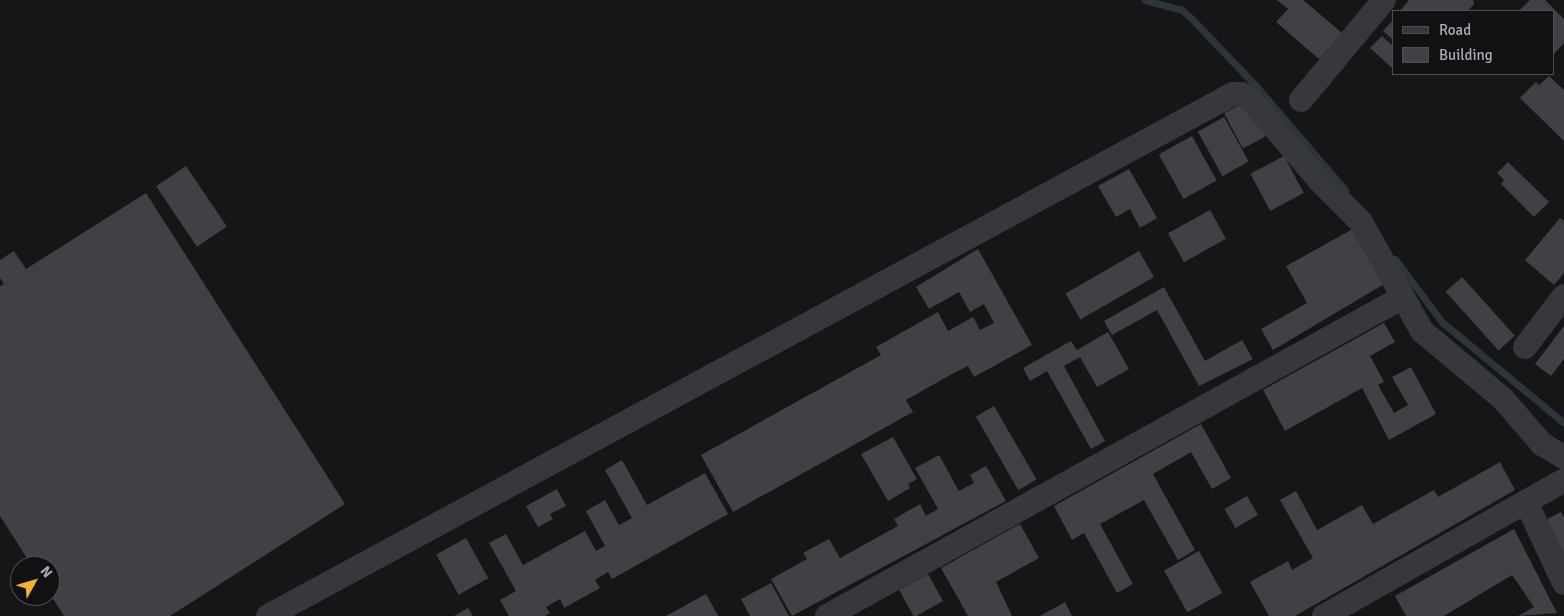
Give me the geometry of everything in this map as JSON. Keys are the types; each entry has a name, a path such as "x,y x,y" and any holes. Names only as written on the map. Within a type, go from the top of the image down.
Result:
{"street":[{"path":"1302,100 1384,0"},
{"path":"268,616 1233,94 1242,94 1252,101 1319,180 1361,222 1422,330 1503,399 1542,444 1564,458"},
{"path":"1525,346 1564,296"},
{"path":"827,616 1403,297"},
{"path":"1324,616 1564,480"},
{"path":"1526,502 1564,583"}],"building":[{"path":"1277,0 1303,0 1342,33 1319,59 1276,22 1288,9"},
{"path":"1409,0 1473,0 1474,4 1469,10 1401,10"},
{"path":"1530,0 1545,0 1564,19 1564,43 1554,54 1554,10 1520,10"},
{"path":"1392,21 1392,39 1383,31"},
{"path":"1382,36 1392,45 1392,68 1370,48"},
{"path":"1549,76 1564,90 1564,141 1520,98 1536,82 1539,85"},
{"path":"1247,101 1266,136 1243,149 1224,113"},
{"path":"1224,117 1249,162 1222,176 1198,132"},
{"path":"1192,136 1217,181 1183,199 1159,154"},
{"path":"1284,156 1304,193 1270,211 1250,174"},
{"path":"1508,162 1549,202 1534,217 1501,184 1504,180 1497,173"},
{"path":"186,166 227,227 197,247 156,186"},
{"path":"1129,169 1157,218 1140,228 1130,209 1116,217 1098,186"},
{"path":"146,193 345,504 170,616 64,616 58,606 60,606 60,556 26,556 0,516 0,286 4,284 0,278 0,260 14,251 26,269"},
{"path":"1210,210 1226,239 1184,262 1168,233"},
{"path":"1560,218 1564,221 1564,273 1554,285 1525,260"},
{"path":"1360,225 1391,280 1273,350 1261,329 1307,303 1286,266"},
{"path":"978,249 1032,345 974,377 968,366 952,374 906,400 913,412 733,512 701,455 881,355 876,347 938,312 948,331 973,317 980,330 994,323 984,304 970,312 959,292 929,309 916,287"},
{"path":"1139,251 1154,277 1080,319 1065,294"},
{"path":"1462,277 1515,336 1499,350 1446,292"},
{"path":"1164,287 1205,361 1242,340 1253,359 1199,386 1157,310 1112,335 1104,321"},
{"path":"1384,323 1395,342 1370,356 1384,382 1378,385 1394,413 1408,405 1392,377 1411,367 1436,414 1389,440 1362,388 1285,431 1263,390"},
{"path":"1564,326 1564,359 1551,376 1535,364"},
{"path":"1108,332 1129,369 1097,387 1080,357 1064,366 1105,441 1091,449 1047,371 1030,381 1023,368 1071,341 1077,350"},
{"path":"994,406 1036,480 1018,490 976,416"},
{"path":"1201,424 1231,478 1212,489 1191,452 1153,474 1195,550 1178,560 1144,500 1100,524 1133,584 1117,593 1084,533 1072,540 1054,506"},
{"path":"893,437 917,479 908,484 910,488 888,501 861,454"},
{"path":"939,455 959,491 974,483 970,475 986,466 1006,501 792,616 771,579 807,559 803,553 829,539 840,558 898,526 894,519 920,504 926,516 938,509 915,468"},
{"path":"622,460 647,505 705,473 728,514 612,579 608,572 595,580 600,588 564,608 560,599 546,607 550,613 545,616 509,616 500,600 516,591 489,543 506,534 523,565 585,531 596,551 605,546 586,511 605,500 619,525 632,518 605,470"},
{"path":"1500,462 1515,490 1295,616 1269,616 1250,582 1288,561 1292,570 1313,558 1280,500 1296,491 1317,530 1362,505 1373,524 1434,490 1438,497"},
{"path":"557,489 566,506 550,514 553,519 538,527 526,506"},
{"path":"1247,496 1258,515 1235,528 1224,509"},
{"path":"1561,512 1564,518 1564,555 1547,519"},
{"path":"1020,524 1039,558 996,582 1012,616 968,616 941,568"},
{"path":"1514,529 1557,613 1518,616 1534,607 1512,575 1444,616 1406,616 1395,596"},
{"path":"466,538 488,578 459,595 436,554"},
{"path":"1199,551 1222,593 1187,612 1164,570"},
{"path":"928,574 943,601 914,616 899,590"},
{"path":"771,583 789,616 750,616 741,599"},
{"path":"706,594 718,616 666,616"},
{"path":"1065,602 1072,616 1040,616"},
{"path":"468,608 473,616 454,616"}],"waterway":[{"path":"1145,0 1182,10 1192,19 1256,86 1345,190"},
{"path":"1395,259 1442,322 1564,423"}]}
